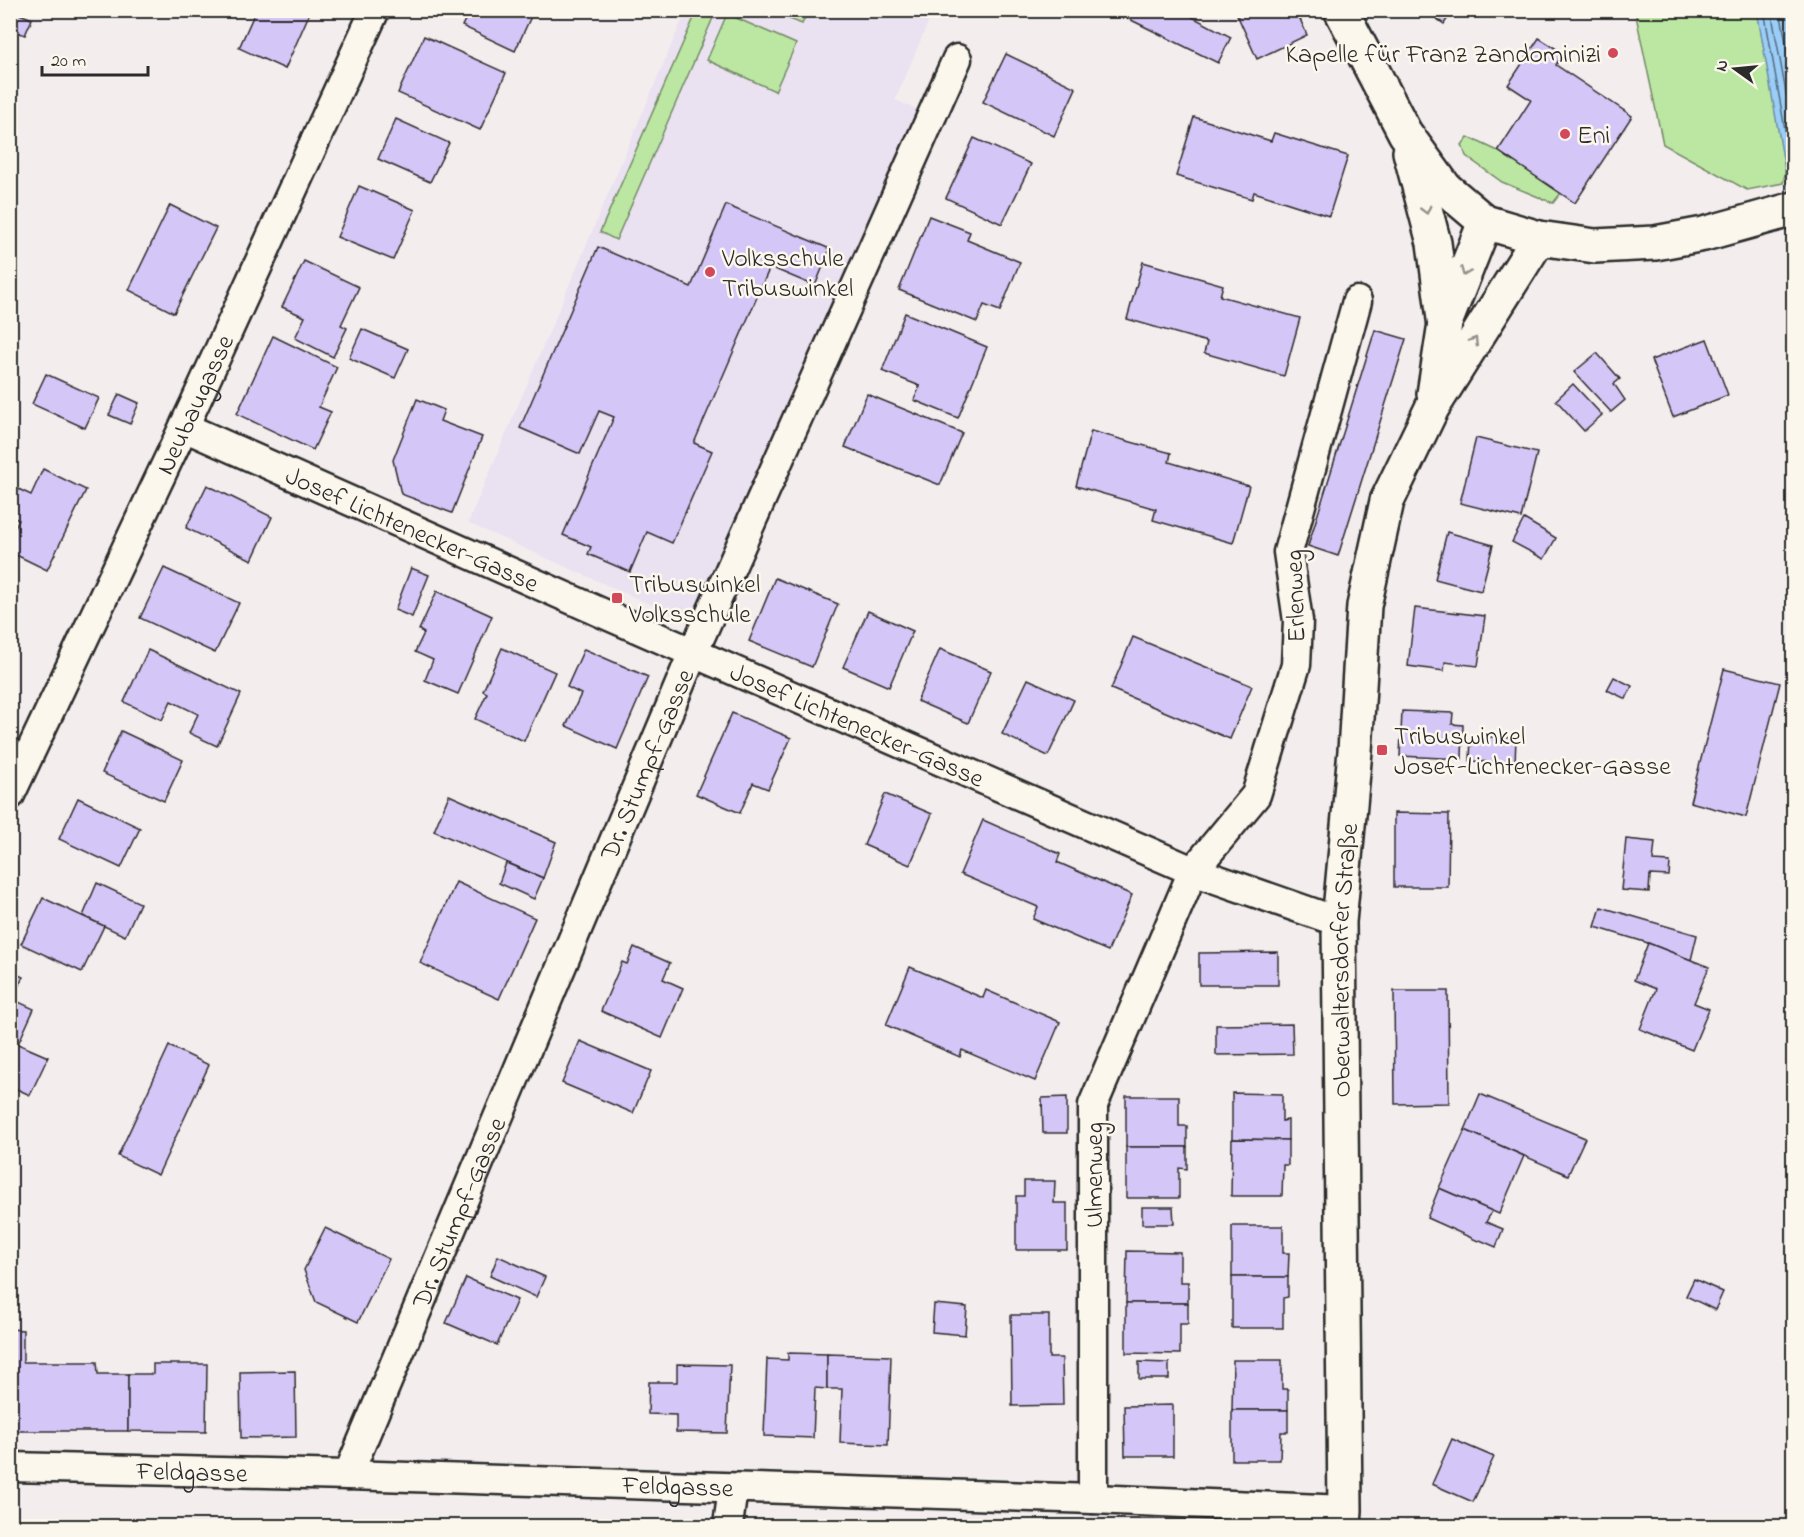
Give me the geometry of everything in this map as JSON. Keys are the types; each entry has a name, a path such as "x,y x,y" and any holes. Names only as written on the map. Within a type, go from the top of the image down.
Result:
{"street":[{"name":"Neubaugasse","path":"10,795 184,427 375,10"},
{"path":"1341,10 1406,133 1445,188 1485,222 1539,238 1595,246 1655,243 1704,234 1794,209"},
{"name":"Dr. Stumpf-Gasse","path":"348,1475 693,653 957,59"},
{"path":"1406,133 1434,243 1445,323"},
{"path":"1432,408 1445,323 1485,222"},
{"path":"1432,408 1539,238"},
{"name":"Erlenweg","path":"1193,871 1256,795 1296,665 1298,621 1288,552 1357,301"},
{"name":"Oberwaltersdorfer Straße","path":"1344,1518 1339,922 1355,751 1364,606 1387,501 1432,408"},
{"name":"Josef Lichtenecker-Gasse","path":"184,427 693,653 1193,871 1339,922"},
{"name":"Ulmenweg","path":"1093,1499 1093,1105 1193,871"},
{"name":"Feldgasse","path":"10,1467 348,1475 1093,1499 1344,1518"},
{"path":"728,1527 733,1488"}],"shaded area":[{"name":"Volksschule Tribuswinkel","path":"686,11 933,11 895,100 918,110 690,622 468,523"}],"green space":[{"path":"808,10 802,24 770,11"},
{"path":"697,11 716,11 616,240 600,232"},
{"path":"1635,11 1793,11 1793,138 1783,183 1747,190 1663,144"},
{"path":"727,14 796,44 775,91 707,60"},
{"path":"1468,137 1498,151 1561,193 1553,203 1502,182 1466,156 1462,145"}],"water":[{"path":"1757,11 1793,11 1793,215"}],"building":[{"path":"10,10 32,19 25,35 12,30 10,33"},
{"path":"256,10 311,10 285,69 239,48"},
{"path":"470,10 534,10 515,51 462,26"},
{"path":"1118,10 1179,10 1231,37 1218,63 1117,13"},
{"path":"1235,10 1296,10 1307,35 1257,59"},
{"path":"1424,10 1453,10 1444,24"},
{"path":"424,36 506,73 480,130 398,93"},
{"name":"Eni","path":"1539,38 1563,53 1556,65 1632,116 1575,203 1498,151 1531,100 1508,85"},
{"path":"1006,54 1076,88 1054,136 983,102"},
{"path":"1194,117 1271,141 1274,133 1348,156 1329,216 1254,192 1252,199 1176,176"},
{"path":"396,119 449,143 430,182 378,159"},
{"path":"974,138 1031,164 1002,224 946,198"},
{"path":"359,186 415,210 393,260 337,237"},
{"path":"170,205 216,228 174,313 129,290"},
{"path":"726,205 830,249 815,286 770,267 694,443 712,451 672,543 647,532 630,572 588,554 591,547 563,535 614,417 599,411 580,454 520,428 598,247 691,287"},
{"path":"929,216 970,232 967,240 1020,262 1000,311 984,305 977,322 899,290"},
{"path":"304,261 359,287 341,325 347,328 333,357 295,338 305,317 282,307"},
{"path":"1143,262 1223,285 1220,296 1300,318 1284,376 1204,353 1207,342 1127,319"},
{"path":"905,313 987,347 958,418 914,400 920,386 882,371"},
{"path":"362,329 408,349 395,378 349,358"},
{"path":"1375,330 1406,339 1338,556 1308,546"},
{"path":"273,336 337,367 319,407 331,412 313,450 237,414"},
{"path":"1707,339 1728,395 1673,417 1651,360"},
{"path":"1597,353 1620,379 1614,384 1625,400 1611,412 1574,372"},
{"path":"46,374 99,398 85,428 32,404"},
{"path":"1573,384 1602,415 1584,431 1556,400"},
{"path":"119,394 139,403 130,424 109,415"},
{"path":"867,394 962,433 940,485 845,447"},
{"path":"417,399 444,410 440,421 482,437 452,513 401,494 393,460"},
{"path":"1091,431 1171,453 1169,462 1249,486 1233,543 1153,520 1156,509 1076,486"},
{"path":"1476,438 1537,453 1521,518 1460,503"},
{"path":"43,469 86,490 47,570 10,552 10,537 19,520 10,516 10,485 31,495"},
{"path":"207,485 272,517 252,560 186,528"},
{"path":"1524,519 1556,538 1544,559 1512,542"},
{"path":"1447,532 1493,545 1481,591 1435,579"},
{"path":"164,568 239,603 215,653 140,618"},
{"path":"411,568 429,575 412,617 395,610"},
{"path":"775,578 838,604 812,667 749,641"},
{"path":"437,591 492,616 458,694 425,680 433,660 415,652 424,633 419,630"},
{"path":"1415,608 1485,616 1478,666 1445,662 1444,671 1408,666"},
{"path":"868,611 913,631 889,687 843,667"},
{"path":"1133,637 1252,686 1230,739 1111,689"},
{"path":"502,648 555,672 524,741 475,719 487,693 483,691"},
{"path":"584,649 648,677 617,749 566,726 581,694 567,687"},
{"path":"940,649 991,671 968,723 917,701"},
{"path":"148,650 241,694 217,746 189,733 198,714 171,701 162,720 124,702"},
{"path":"1724,669 1780,683 1746,817 1690,802"},
{"path":"1614,677 1632,686 1626,699 1607,690"},
{"path":"1028,679 1074,700 1048,756 1002,734"},
{"path":"1402,711 1453,713 1452,724 1463,725 1462,759 1400,756"},
{"path":"732,713 791,738 768,789 753,783 740,813 696,794"},
{"path":"121,731 183,760 164,801 102,773"},
{"path":"1471,736 1516,738 1515,763 1470,761"},
{"path":"885,794 932,814 910,865 864,845"},
{"path":"449,795 556,842 543,878 434,831"},
{"path":"78,798 140,828 121,868 59,839"},
{"path":"1394,813 1449,814 1448,887 1394,887"},
{"path":"983,820 1060,854 1057,862 1132,895 1108,951 1033,919 1038,907 960,874"},
{"path":"1626,839 1655,842 1653,861 1670,862 1669,876 1650,875 1649,892 1621,890"},
{"path":"506,863 543,878 534,899 499,883"},
{"path":"456,882 535,918 499,999 420,963"},
{"path":"97,883 140,903 125,936 83,916"},
{"path":"43,898 104,926 82,972 21,944"},
{"path":"1601,907 1697,935 1691,960 1648,943 1595,927"},
{"path":"1648,943 1709,967 1694,1003 1709,1009 1692,1050 1640,1029 1656,989 1634,980"},
{"path":"634,947 670,963 663,979 683,988 662,1038 601,1011 622,962 627,964"},
{"path":"1278,952 1278,985 1199,985 1199,953"},
{"path":"910,967 983,998 986,990 1060,1022 1035,1081 962,1050 960,1057 886,1025"},
{"path":"10,971 23,977 12,999 34,1009 18,1044 48,1057 30,1095 10,1086"},
{"path":"1394,991 1448,991 1449,1103 1395,1104"},
{"path":"1292,1024 1293,1054 1216,1055 1216,1025"},
{"path":"580,1041 651,1071 633,1113 562,1083"},
{"path":"169,1046 209,1065 158,1175 118,1156"},
{"path":"1232,1093 1282,1094 1282,1121 1288,1120 1288,1140 1232,1139"},
{"path":"1480,1094 1585,1138 1568,1175 1465,1130"},
{"path":"1126,1096 1179,1096 1179,1126 1187,1126 1187,1147 1126,1147"},
{"path":"1067,1097 1067,1133 1043,1133 1042,1098"},
{"path":"1465,1130 1524,1156 1499,1214 1439,1188"},
{"path":"1232,1139 1288,1140 1288,1165 1283,1165 1282,1196 1231,1196"},
{"path":"1126,1147 1187,1147 1187,1169 1179,1168 1179,1198 1126,1198"},
{"path":"1024,1181 1055,1181 1054,1203 1067,1203 1067,1250 1016,1250 1016,1196 1024,1196"},
{"path":"1439,1188 1492,1211 1486,1222 1503,1229 1496,1247 1427,1218"},
{"path":"1142,1207 1173,1207 1174,1224 1142,1224"},
{"path":"1232,1226 1283,1226 1283,1253 1289,1253 1288,1277 1232,1277"},
{"path":"325,1228 389,1259 358,1322 316,1302 304,1270"},
{"path":"1127,1251 1180,1252 1180,1282 1188,1282 1188,1303 1126,1303"},
{"path":"498,1256 545,1277 536,1297 490,1276"},
{"path":"1232,1277 1288,1277 1288,1297 1283,1298 1283,1328 1232,1328"},
{"path":"466,1278 517,1300 497,1345 446,1323"},
{"path":"1694,1279 1723,1292 1715,1310 1686,1296"},
{"path":"1126,1303 1188,1303 1188,1324 1180,1324 1180,1354 1126,1353"},
{"path":"934,1304 967,1307 965,1335 932,1332"},
{"path":"1011,1315 1049,1315 1049,1358 1062,1358 1063,1405 1012,1406"},
{"path":"10,1329 23,1330 23,1362 97,1362 98,1374 128,1374 128,1431 10,1431"},
{"path":"788,1353 827,1354 827,1389 815,1388 813,1438 764,1436 767,1359 788,1360"},
{"path":"827,1354 891,1356 888,1445 840,1443 842,1389 827,1389"},
{"path":"1233,1360 1282,1360 1282,1389 1288,1389 1288,1410 1232,1410"},
{"path":"1139,1362 1169,1363 1169,1379 1139,1379"},
{"path":"153,1364 207,1364 206,1432 128,1431 128,1374 153,1374"},
{"path":"677,1364 730,1365 727,1433 676,1432 676,1415 648,1414 649,1382 677,1382"},
{"path":"295,1371 296,1437 241,1438 240,1372"},
{"path":"1173,1405 1173,1456 1125,1456 1124,1406"},
{"path":"1232,1410 1288,1410 1288,1432 1281,1432 1280,1460 1232,1460"},
{"path":"1452,1439 1494,1457 1473,1502 1432,1484"},
{"path":"1406,1522 1449,1526 1406,1526"}],"place":[{"name":"Kapelle für Franz Zandominizi","path":"1613,53"},
{"name":"Eni","path":"1565,134"},
{"name":"Volksschule Tribuswinkel","path":"710,272"},
{"name":"Tribuswinkel Volksschule","path":"617,598"},
{"name":"Tribuswinkel Josef-Lichtenecker-Gasse","path":"1382,750"}]}
